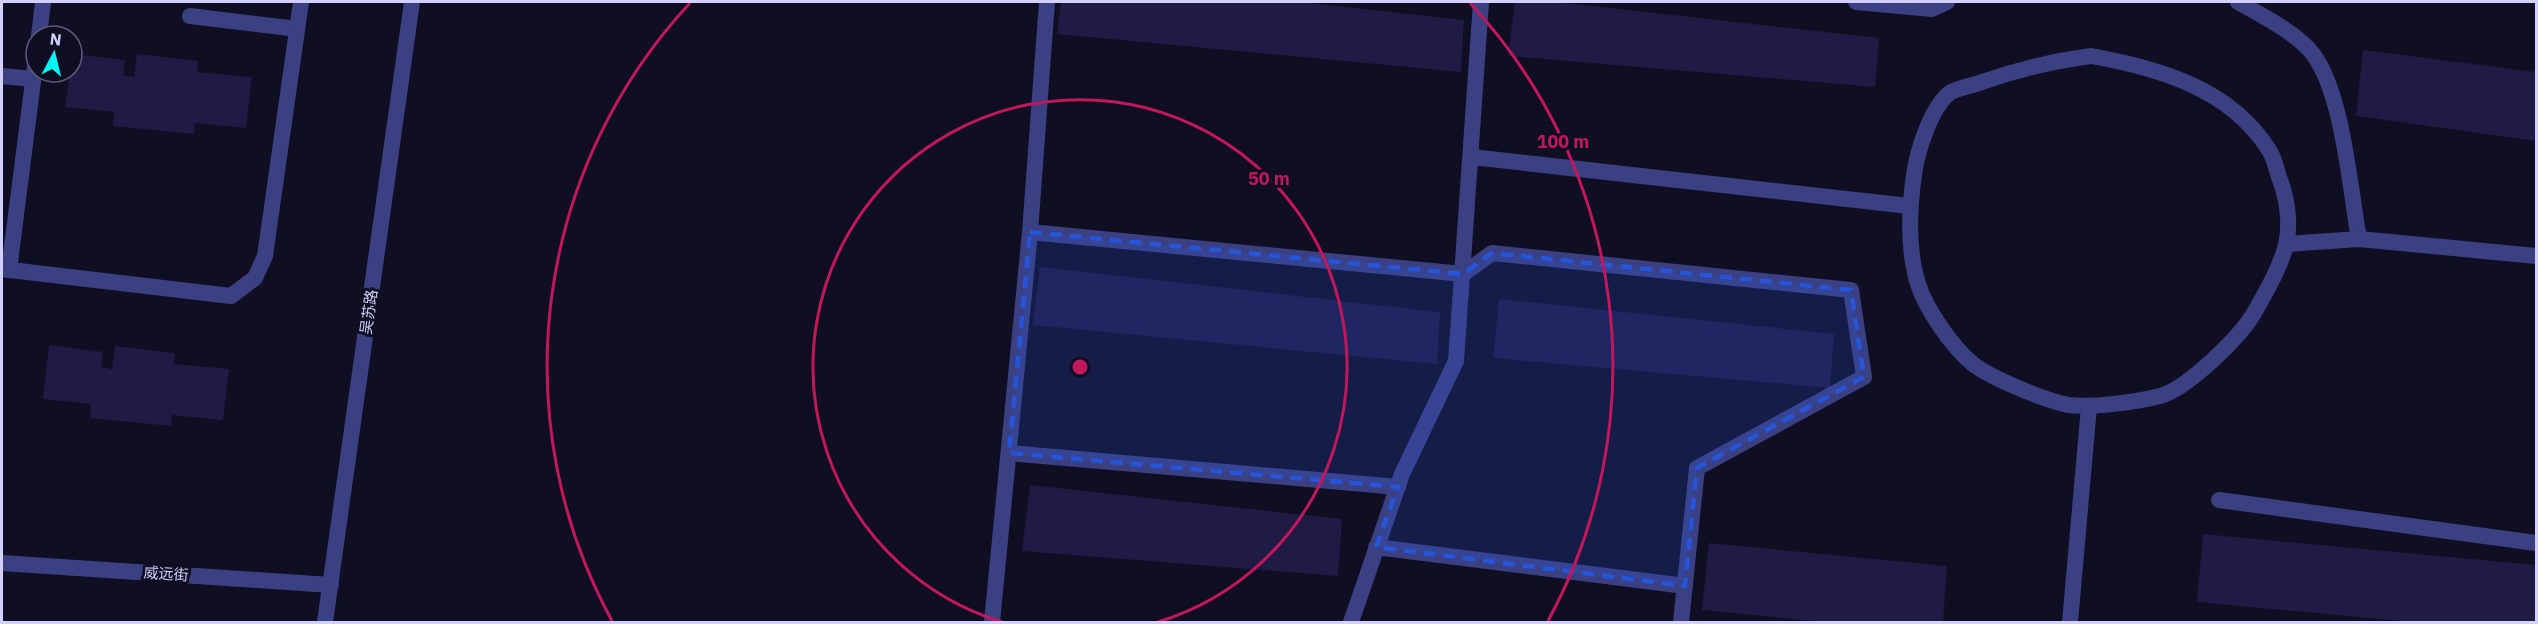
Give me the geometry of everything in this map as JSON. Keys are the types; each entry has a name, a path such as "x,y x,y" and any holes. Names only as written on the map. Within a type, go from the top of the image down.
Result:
{"street":[{"path":"40,24 43,2"},
{"path":"32,84 5,270 231,296 255,278 265,255 302,2"},
{"name":"吴苏路","path":"325,622 412,2"},
{"path":"992,622 1030,232 1047,2"},
{"path":"1351,622 1398,486 1456,361 1481,2"},
{"path":"1856,2 1932,9 1947,2"},
{"path":"2238,2 2281,26 2313,54 2330,89 2359,239"},
{"path":"190,16 297,29"},
{"path":"2091,56 2135,64 2178,77 2244,118 2271,152 2287,197 2286,244 2265,293 2246,326 2198,373 2163,396 2089,407 2066,405 2016,386 1974,364 1941,328 1918,284 1911,240 1909,206 1917,156 1930,120 1951,93 2014,70 2053,60 2091,56"},
{"path":"2,76 24,78"},
{"path":"1472,157 1909,206"},
{"path":"1030,232 1463,274 1492,253 1851,290 1864,377 1697,468 1681,622"},
{"path":"2286,244 2359,239 2536,256"},
{"path":"2070,622 2089,407"},
{"path":"1009,453 1398,486"},
{"path":"2219,500 2536,543"},
{"path":"1376,547 1685,586"},
{"name":"威远街","path":"2,563 331,585"}],"highlighted area":[{"path":"1030,232 1463,274 1492,253 1851,290 1864,377 1697,468 1685,586 1376,547 1398,487 1009,453"}],"building":[{"path":"1061,2 1301,2 1464,20 1461,72 1057,34"},
{"path":"1515,2 1557,2 1879,38 1875,87 1508,56"},
{"path":"2363,50 2536,72 2536,141 2356,116"},
{"path":"137,54 198,61 197,72 252,77 246,128 195,123 194,134 113,126 114,112 65,107 68,84 84,84 84,55 125,60 123,75 134,77"},
{"path":"1040,267 1440,312 1437,364 1033,325"},
{"path":"1499,299 1834,334 1830,388 1493,358"},
{"path":"49,345 103,352 101,367 112,369 115,346 175,353 174,364 229,369 223,420 172,415 171,426 90,418 91,404 43,399"},
{"path":"1030,485 1342,519 1338,576 1022,551"},
{"path":"2203,534 2536,565 2536,622 2413,622 2197,602"},
{"path":"1709,543 1947,566 1943,622 1825,622 1702,610"}]}
